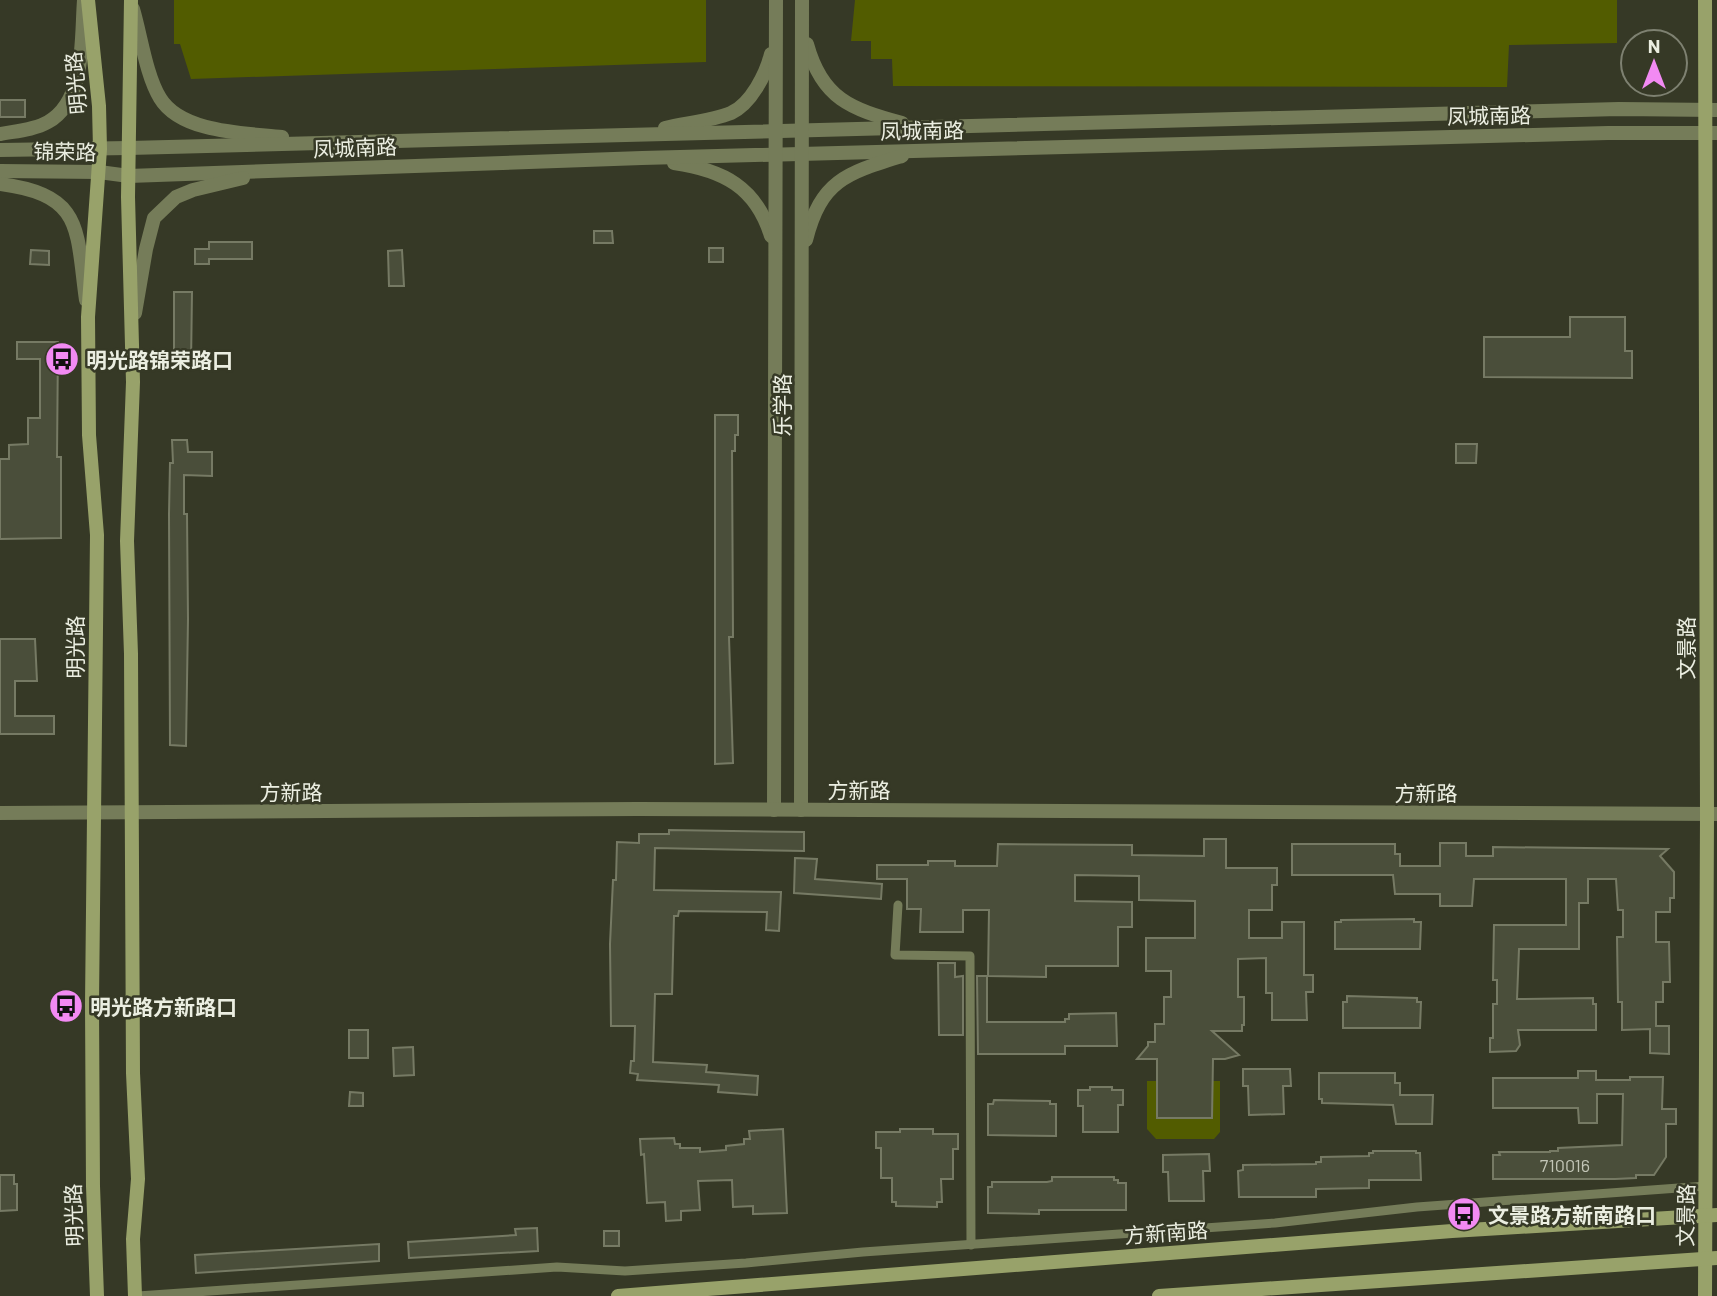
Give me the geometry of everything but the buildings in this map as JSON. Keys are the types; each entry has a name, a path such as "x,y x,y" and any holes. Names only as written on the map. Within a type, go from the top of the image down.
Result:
{"main road":[{"name":"明光路","path":"86,0 99,106 100,149 88,317 89,435 97,535 93,1186 97,1296"},
{"name":"文景路","path":"1705,0 1711,110 1712,814 1706,1186 1712,1215 1711,1258 1705,1296"},
{"path":"131,1 129,287 133,324 127,541 131,654 133,1073 138,1179 133,1239 136,1296"},
{"name":"方新南路","path":"618,1296 1452,1231 1712,1215"},
{"path":"1159,1296 1711,1258"}],"street":[{"path":"0,134 38,127 48,122 57,116 71,98 77,78 86,0"},
{"name":"乐学路","path":"774,810 776,0"},
{"name":"乐学路","path":"801,810 802,0"},
{"path":"131,1 154,86 161,100 173,112 186,120 215,129 332,143"},
{"path":"642,135 731,113 742,105 769,65 776,25"},
{"path":"802,25 812,62 820,78 844,103 860,111 921,127"},
{"name":"凤城南路","path":"129,149 1619,109 1711,110"},
{"name":"凤城南路","path":"129,176 642,158 1608,133 1711,133"},
{"name":"锦荣路","path":"0,150 129,149"},
{"path":"802,255 822,199 843,177 921,151"},
{"path":"642,158 684,164 714,172 742,187 765,217 775,254"},
{"name":"锦荣路","path":"0,171 99,172 129,176"},
{"path":"133,324 150,228 162,208 176,197 193,190 273,171"},
{"path":"0,184 20,186 45,194 56,201 73,219 77,231 88,317"},
{"name":"方新路","path":"0,813 801,810 1712,814"}],"lane":[{"path":"898,905 895,955 970,956 971,1245"},
{"path":"136,1296 557,1267 625,1271 1275,1223 1417,1207 1706,1186"}],"green space":[{"path":"174,0 706,0 706,62 191,79 180,44 174,44"},
{"path":"855,0 1617,0 1617,43 1509,45 1507,87 893,86 892,59 871,59 871,41 851,41"},
{"path":"1147,1081 1220,1081 1220,1132 1214,1139 1156,1139 1147,1129"}],"place":[{"name":"明光路锦荣路口","path":"62,359"},
{"name":"明光路方新路口","path":"66,1006"},
{"name":"文景路方新南路口","path":"1464,1214"}]}
